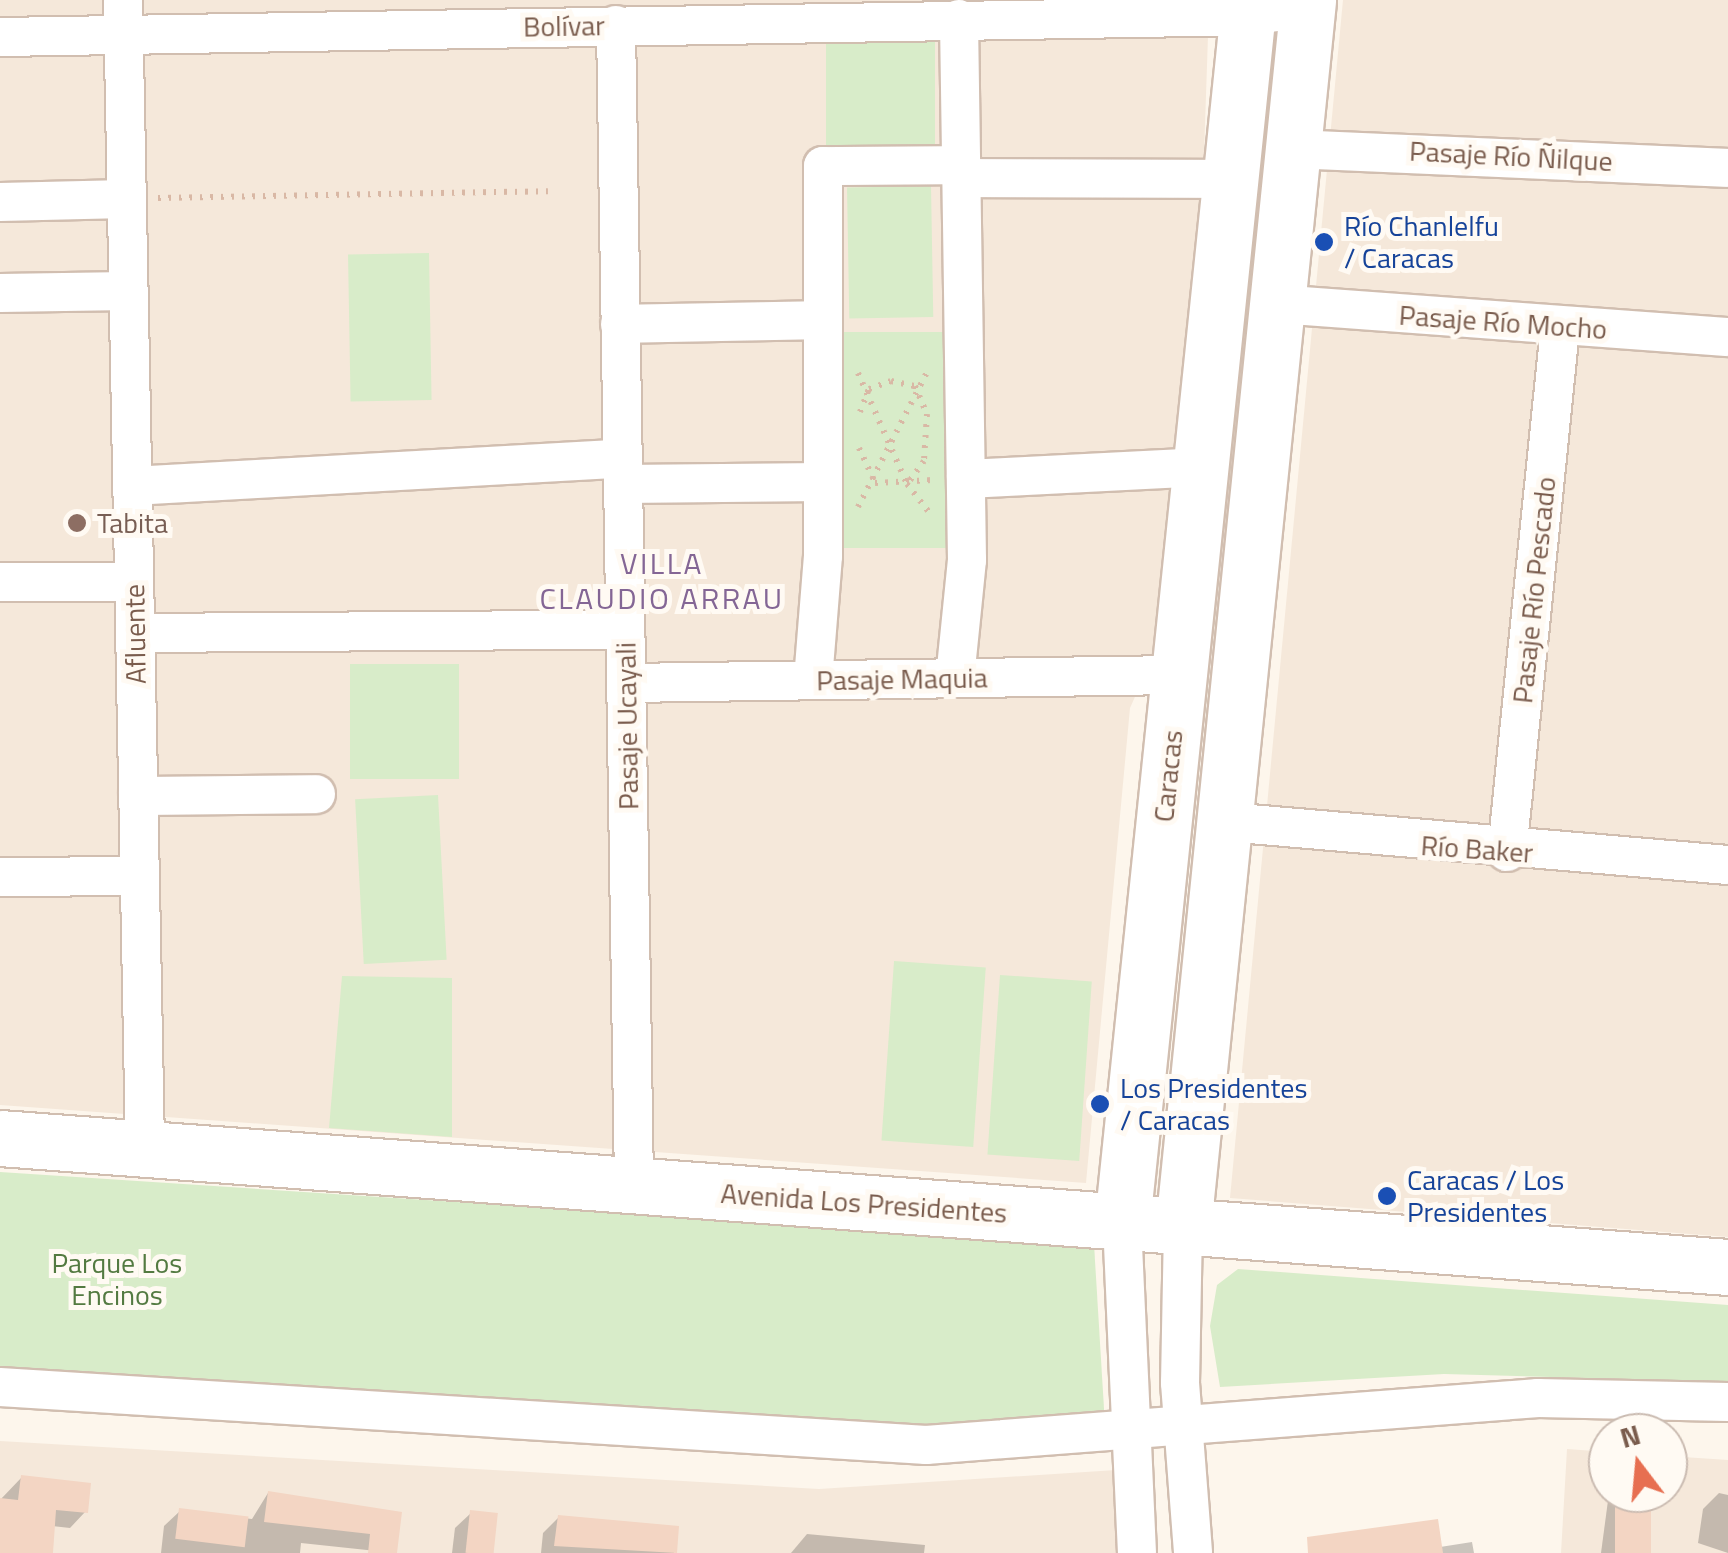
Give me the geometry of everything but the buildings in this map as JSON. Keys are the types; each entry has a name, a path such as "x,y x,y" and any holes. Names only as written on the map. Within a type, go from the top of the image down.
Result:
{"street":[{"name":"Bolívar","path":"0,36 123,17 575,13 616,25 731,10 887,9 959,19 1045,7 1248,8 1307,4"},
{"path":"1194,1553 1183,1428 1183,1228 1307,4"},
{"name":"Caracas","path":"1137,1553 1128,1432 1122,1222 1248,8"},
{"name":"Afluente","path":"123,17 145,1149"},
{"path":"955,678 967,560 959,19"},
{"name":"Pasaje Ucayali","path":"616,25 634,1186"},
{"name":"Pasaje Río Ñilque","path":"1294,149 1728,168"},
{"path":"813,680 822,556 823,166 1231,179"},
{"path":"0,202 126,198"},
{"path":"0,293 128,292"},
{"name":"Pasaje Río Mocho","path":"1277,304 1560,328 1728,337"},
{"path":"620,324 822,320"},
{"name":"Pasaje Río Pescado","path":"1507,852 1560,328"},
{"path":"966,479 1200,468"},
{"path":"132,486 622,471 823,482"},
{"path":"0,582 134,582"},
{"path":"135,633 625,630"},
{"name":"Pasaje Maquia","path":"626,683 1178,674"},
{"path":"138,796 316,794"},
{"name":"Río Baker","path":"1227,822 1507,852 1728,865"},
{"path":"0,877 140,876"},
{"name":"Avenida Los Presidentes","path":"0,1138 1728,1266"},
{"path":"0,1387 860,1444 1128,1432 1538,1398 1728,1402"}],"path":[{"path":"126,198 548,191"},
{"path":"822,320 870,389 907,484 967,560"},
{"path":"822,556 875,483 915,386 964,324"},
{"path":"856,421 870,389 891,381 915,386"},
{"path":"907,484 924,460 927,414 915,386"},
{"path":"858,436 875,483"},
{"path":"875,483 907,484"}],"shaded area":[{"path":"0,0 1032,0 1034,37 1208,36 1203,184 1156,650 1130,708 1086,1183 0,1105"},
{"path":"1343,0 1728,0 1728,1237 1230,1198"},
{"path":"0,1441 819,1489 1147,1468 1153,1553 0,1553"},
{"path":"1567,1449 1588,1451 1588,1513 1688,1513 1688,1457 1728,1460 1728,1553 1561,1553"}],"green space":[{"path":"826,39 935,39 935,154 826,154"},
{"path":"931,186 933,317 849,318 847,187"},
{"path":"429,253 432,400 351,401 348,254"},
{"path":"829,332 960,332 960,548 829,548"},
{"path":"350,664 459,664 459,779 350,779"},
{"path":"438,795 447,960 364,964 355,799"},
{"path":"894,961 986,967 973,1147 881,1141"},
{"path":"1000,975 1092,981 1079,1161 987,1155"},
{"path":"342,976 452,978 452,1137 329,1128"},
{"name":"Parque Los Encinos","path":"0,1172 1094,1244 1105,1425 873,1429 0,1369"},
{"path":"1238,1269 1728,1305 1728,1382 1444,1374 1220,1387 1210,1326 1217,1285"}],"place":[{"name":"Río Chanlelfu / Caracas","path":"1324,242"},
{"name":"Tabita","path":"77,523"},
{"name":"Los Presidentes / Caracas","path":"1100,1104"},
{"name":"Caracas / Los Presidentes","path":"1387,1196"}],"district":[{"name":"VILLA CLAUDIO ARRAU","path":"662,580"}]}
